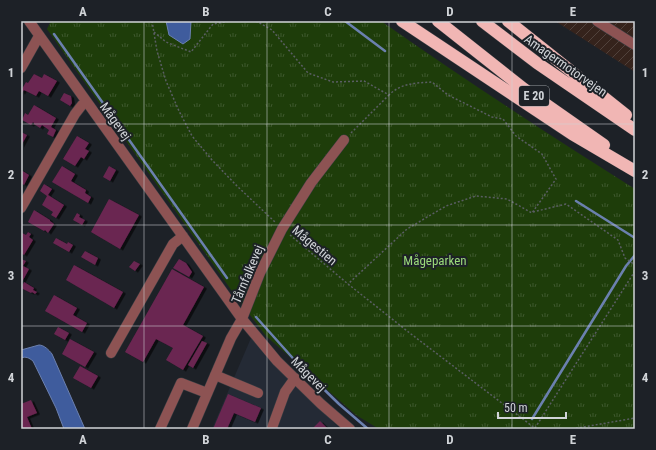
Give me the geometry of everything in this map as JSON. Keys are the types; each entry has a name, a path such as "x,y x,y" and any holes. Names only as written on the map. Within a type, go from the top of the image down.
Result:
{"highway":[{"path":"402,21 572,134 635,170"},
{"name":"E 20","path":"438,21 524,89 635,166"},
{"name":"Amagermotorvejen","path":"482,21 537,63 635,130"},
{"path":"508,21 635,122"}],"street":[{"name":"Mågevej","path":"29,21 242,319 277,360 321,404 350,429"},
{"path":"596,21 635,46"},
{"path":"21,68 40,36"},
{"path":"21,208 75,114 82,105 87,102"},
{"name":"Tårnfalkevej","path":"192,429 231,338 242,319 260,273 282,229 311,183 344,140"},
{"path":"111,353 173,244 183,236"},
{"path":"215,375 258,393"},
{"path":"272,429 285,392 295,378"},
{"path":"160,429 181,383 207,393"}],"path":[{"name":"Mågestien","path":"152,21 157,51 166,81 179,111 192,136 217,165 282,229 348,284 536,429"},
{"path":"154,32 166,42 191,52 213,24 230,21"},
{"path":"256,21 272,30 308,73 333,82 364,81 389,95"},
{"path":"344,140 395,89 409,84 432,82 448,95 492,116 503,119 516,136 542,154 556,179 532,213"},
{"path":"348,284 407,229 446,206 476,196 507,199 532,213 566,204 618,240 626,258 635,264"},
{"path":"536,429 635,271"},
{"path":"572,429 635,418"}],"shaded area":[{"path":"555,21 635,21 635,72"},
{"path":"251,338 340,429 212,429"}],"green space":[{"name":"Mågeparken","path":"51,21 381,21 507,106 635,189 635,429 379,429 356,415 266,336 234,294 47,29"}],"water":[{"path":"166,21 191,21 190,39 183,44 169,35"},
{"path":"39,345 48,349 52,354 85,429 64,429 56,408 33,361 24,357 21,358 21,350"}],"building":[{"path":"34,74 42,78 44,74 57,81 48,96 39,91 36,96 24,90 22,93 21,92 21,88 22,89 26,82 28,83"},
{"path":"64,93 71,96 72,103 70,106 60,100"},
{"path":"34,105 56,118 51,127 56,130 53,137 47,134 49,130 42,125 40,128 33,122 31,125 22,120 25,113 28,115"},
{"path":"21,132 27,135 21,146"},
{"path":"77,136 89,143 85,149 89,151 84,159 81,157 75,166 63,159"},
{"path":"62,166 75,174 71,181 86,190 85,193 91,197 88,203 52,182"},
{"path":"109,166 116,170 110,181 103,177"},
{"path":"21,170 29,175 24,185 21,183"},
{"path":"44,184 52,189 48,195 64,205 56,218 51,215 53,212 42,205 47,196 40,191"},
{"path":"109,199 139,215 120,249 91,232"},
{"path":"34,210 54,224 48,233 28,222"},
{"path":"77,213 80,215 79,217 85,220 82,225 73,220"},
{"path":"28,232 31,234 29,237 33,240 24,255 21,253 21,235 22,233 26,235"},
{"path":"56,238 67,244 68,242 73,245 69,252 53,243"},
{"path":"85,251 98,258 95,265 81,257"},
{"path":"21,259 26,261 23,266 29,269 22,282 21,281"},
{"path":"179,259 186,263 192,272 189,277 173,268"},
{"path":"134,261 140,264 135,271 129,267"},
{"path":"74,265 123,292 114,308 66,280"},
{"path":"172,269 204,287 183,325 203,336 183,370 166,360 173,348 156,339 143,362 125,352"},
{"path":"24,282 34,288 33,290 37,292 35,294 32,292 31,293 21,288"},
{"path":"54,295 77,308 73,315 87,323 82,332 45,311"},
{"path":"58,327 69,333 65,340 54,334"},
{"path":"70,339 94,352 85,367 62,354"},
{"path":"202,341 207,343 193,368 188,365"},
{"path":"80,366 98,376 91,388 73,378"},
{"path":"228,394 261,408 255,422 234,413 227,429 213,429"},
{"path":"31,400 37,413 27,417 32,429 23,429 21,425 21,404"},
{"path":"320,421 328,429 312,429"}],"waterway":[{"path":"345,21 385,51"},
{"path":"54,34 227,278"},
{"path":"576,201 635,238"},
{"path":"532,419 626,266 635,255"},
{"path":"256,317 299,365 339,404 368,429"}]}
